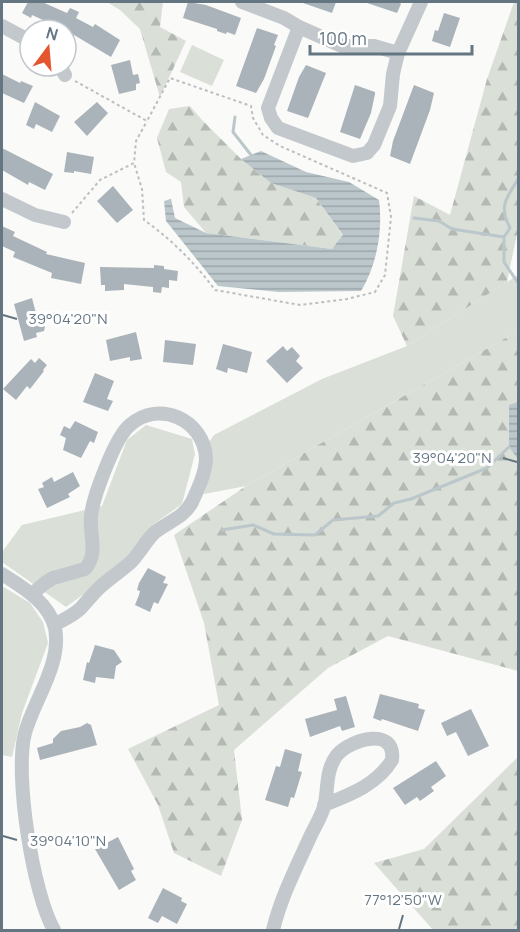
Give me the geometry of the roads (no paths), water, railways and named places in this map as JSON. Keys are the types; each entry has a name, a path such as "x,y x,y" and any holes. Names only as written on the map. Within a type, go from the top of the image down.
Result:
{"street":[{"path":"242,2 284,18 342,46 374,46 398,53"},
{"path":"299,27 268,108 271,118 278,128 353,156 367,153 374,145 390,106 393,74 398,53 421,2"},
{"path":"2,26 18,35"},
{"path":"2,199 35,214 64,222"},
{"path":"32,594 45,583 85,569 89,564 93,553 94,538 91,519 93,507 113,453 128,426 139,418 160,413 181,418 192,426 200,436 206,461 191,504 184,513 153,534 133,560 99,588 79,610 54,625"},
{"path":"2,574 32,594 45,608 54,625 56,637 55,654 24,736 21,765 26,816 38,888 54,930"},
{"path":"273,930 283,896 324,805 330,767 337,755 347,746 362,740 374,738 388,745 392,760 378,777 359,790 324,805"}],"waterway":[{"path":"235,117 233,132 251,155"},
{"path":"518,179 504,207 510,228 504,237 504,262 518,283"},
{"path":"414,218 439,221 452,229 504,237"},
{"path":"222,530 253,525 274,534 315,535 333,520 378,516 394,503 411,499 487,468 509,447"}]}
